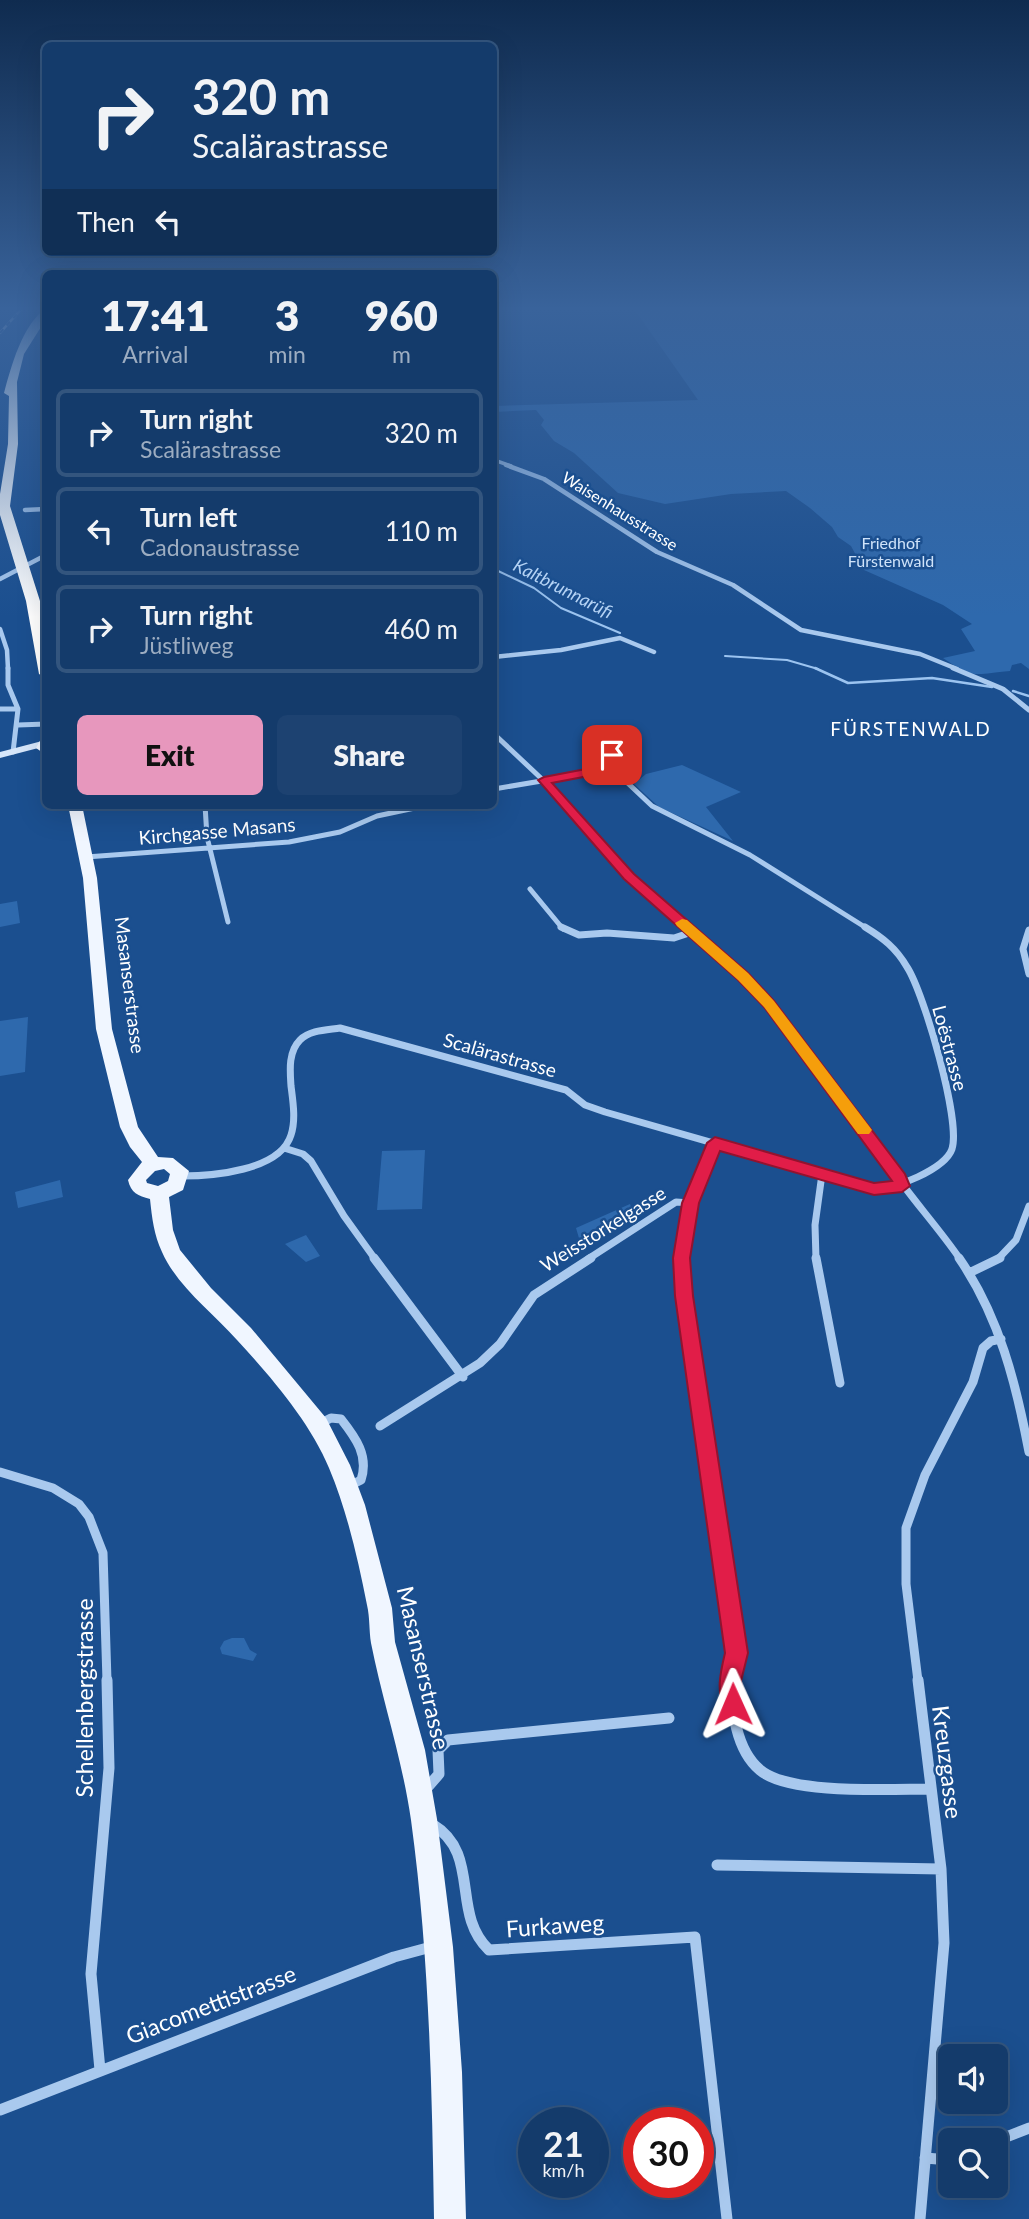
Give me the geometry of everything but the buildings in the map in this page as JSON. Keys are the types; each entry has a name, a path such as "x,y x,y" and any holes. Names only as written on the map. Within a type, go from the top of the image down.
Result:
{"highway":[{"path":"0,451 4,410"},
{"path":"14,410 13,444 4,506 33,601 42,652"},
{"path":"0,525 20,562"}],"main road":[{"name":"Masanserstrasse","path":"76,809 86,857 105,1037 129,1127 136,1142 154,1164"},
{"path":"154,1164 173,1164 181,1176 172,1189 159,1193 146,1192 138,1185 137,1180 142,1170 154,1164"},
{"name":"Masanserstrasse","path":"159,1193 161,1219 172,1253 204,1294 244,1334 318,1424 348,1486 380,1608 383,1642 423,1807 439,1947 449,2118 450,2219"}],"street":[{"name":"Waisenhausstrasse","path":"497,461 544,479 657,552 733,585 801,630 911,651 1003,689 1029,710"},
{"path":"25,510 42,509"},
{"path":"0,579 42,557"},
{"path":"0,629 7,650 8,685 18,709 13,752"},
{"path":"497,657 561,650 620,638 654,653"},
{"path":"0,709 18,709"},
{"path":"18,725 42,724"},
{"path":"497,736 544,780 629,877 743,976 769,1004 892,1168 902,1186 912,1195 969,1273 1001,1339 1018,1396 1029,1452"},
{"path":"0,755 42,747"},
{"path":"497,788 595,771 612,755 636,749"},
{"name":"Loëstrasse","path":"595,771 617,773 642,798 661,811 740,849 867,926 889,942 905,961 920,996 955,1137 952,1149 943,1164 908,1180 902,1186"},
{"path":"205,809 210,849 228,922"},
{"name":"Kirchgasse Masans","path":"86,857 273,845 320,837 377,816 410,809"},
{"path":"530,889 563,929 579,935 607,933 674,938 692,932"},
{"path":"1029,930 1023,948 1029,974"},
{"name":"Scalärastrasse","path":"284,1148 292,1127 290,1064 294,1047 312,1033 340,1028 566,1090 585,1105 605,1112 874,1189 902,1186"},
{"path":"715,1143 690,1203 682,1258 684,1296 737,1653 730,1681 737,1736 753,1765 782,1782 930,1789"},
{"path":"181,1176 225,1172 253,1165 284,1148 303,1154 311,1161 344,1216 463,1377"},
{"path":"822,1174 814,1237 840,1383"},
{"name":"Weisstorkelgasse","path":"380,1426 463,1377 494,1350 533,1295 542,1287 652,1220 676,1202 690,1203"},
{"path":"969,1273 989,1266 1007,1255 1028,1217 1029,1206"},
{"name":"Kreuzgasse","path":"920,2219 944,1942 941,1868 906,1584 906,1528 925,1475 973,1382 983,1348 990,1341 1001,1339"},
{"name":"Schellenbergstrasse","path":"0,1472 63,1490 78,1501 94,1520 103,1553 109,1768 91,1974 100,2070"},
{"path":"423,1807 439,1774 437,1749 441,1743 448,1740 669,1718"},
{"name":"Furkaweg","path":"423,1807 450,1835 458,1852 463,1863 470,1921 476,1936 489,1950 695,1937 727,2219"},
{"path":"717,1865 941,1868"},
{"name":"Giacomettistrasse","path":"0,2110 394,1958 423,1948 439,1947"},
{"path":"1008,2136 1029,2128"},
{"path":"925,2158 938,2161"}],"green space":[{"name":"Friedhof Fürstenwald","path":"497,410 1029,410 1029,669 1021,663 1012,665 1010,671 975,674 962,670 943,658 975,651 961,629 972,624 943,605 864,570 851,546 838,537 832,527 810,508 786,491 731,494 665,504 618,493 574,453 554,441 541,425 544,420 536,410 497,412"},
{"path":"682,765 741,792 706,807 733,841 659,807 634,784 646,774"},
{"path":"17,901 20,923 0,927 0,904"},
{"path":"28,1017 25,1072 0,1076 0,1021"},
{"path":"425,1150 422,1209 377,1210 382,1151"},
{"path":"60,1180 63,1197 18,1208 15,1192"},
{"path":"630,1204 635,1219 581,1245 576,1228"},
{"path":"306,1235 320,1256 306,1262 285,1244"},
{"path":"244,1638 250,1650 257,1654 253,1661 222,1654 220,1648 224,1641"}],"waterway":[{"name":"Kaltbrunnarüfi","path":"497,570 534,588 561,608 620,633"},
{"name":"Kaltbrunnarüfi","path":"725,656 787,660 816,668"},
{"name":"Kaltbrunnarüfi","path":"816,668 848,683 932,678 992,687"},
{"name":"Kaltbrunnarüfi","path":"1013,691 1029,696"}],"slow traffic":[{"path":"682,923 743,976 769,1004 864,1130"}],"district":[{"name":"FÜRSTENWALD","path":"911,729"}],"route":[{"path":"612,755 595,771 544,780 629,877 743,976 769,1004 899,1178 902,1186 874,1189 715,1143 690,1203 684,1228 682,1258 684,1296 737,1653 730,1681 733,1704"}]}
